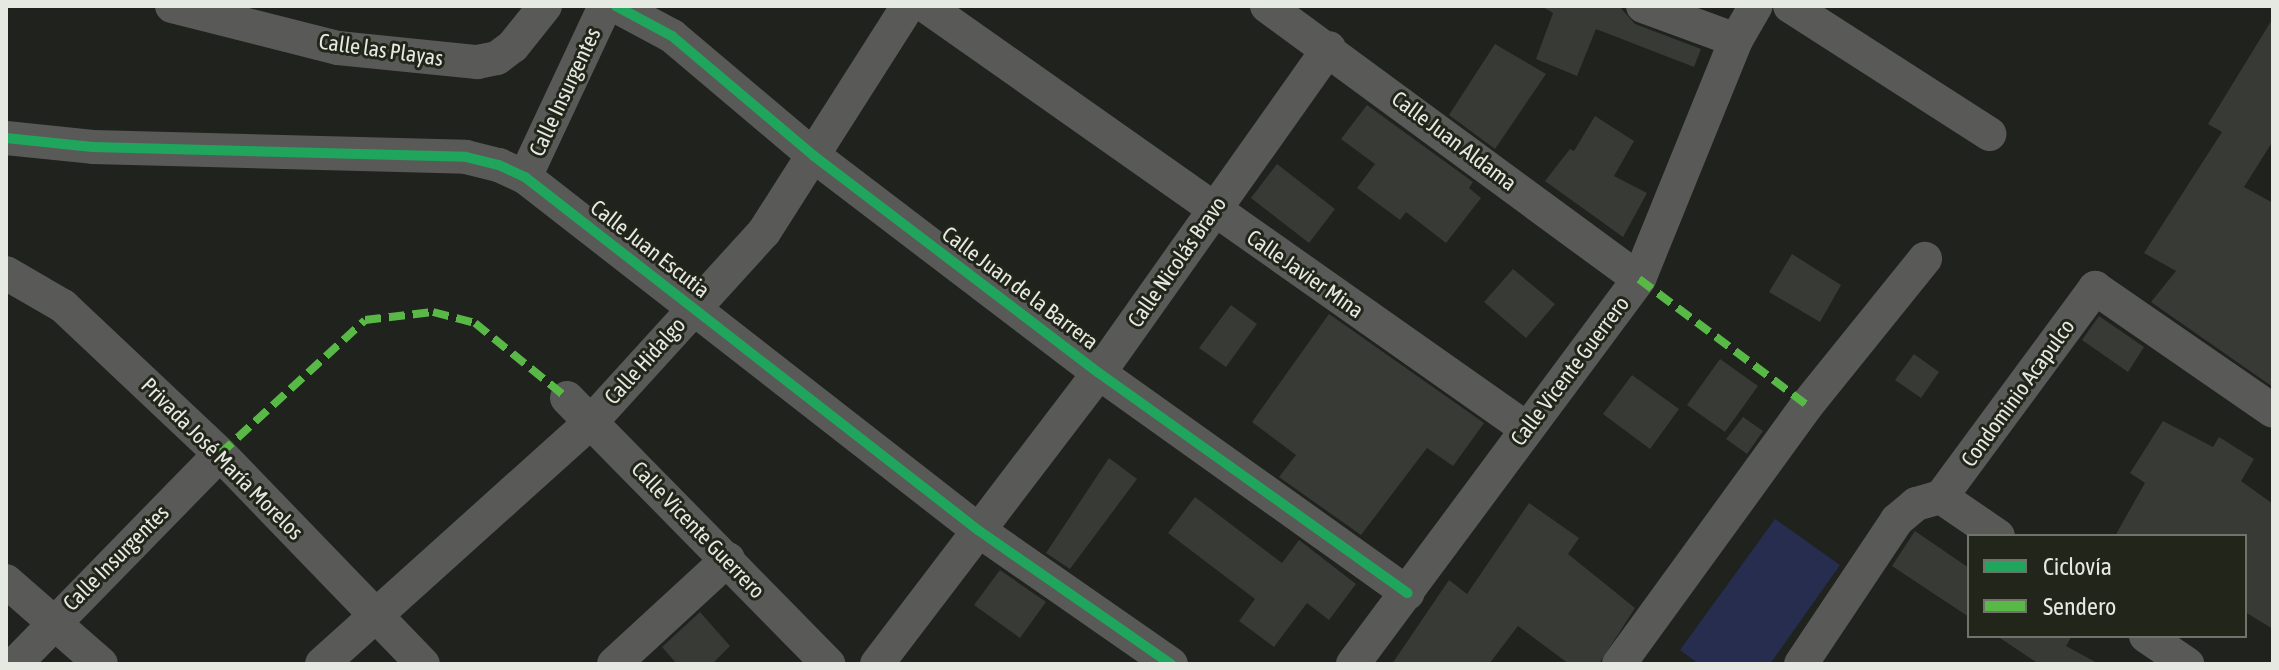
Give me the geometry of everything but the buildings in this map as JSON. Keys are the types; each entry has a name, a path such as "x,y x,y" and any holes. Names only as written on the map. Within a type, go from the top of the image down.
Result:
{"street":[{"name":"Calle las Playas","path":"172,6 338,48 477,62 497,58 545,6"},
{"name":"Calle Insurgentes","path":"525,177 605,6"},
{"name":"Calle Juan de la Barrera","path":"616,6 672,36 814,156 1099,373 1407,593"},
{"name":"Calle Hidalgo","path":"322,664 591,422 764,232 908,6"},
{"name":"Calle Javier Mina","path":"926,6 1527,429"},
{"name":"Calle Juan Aldama","path":"1267,6 1329,48 1639,279"},
{"path":"1643,6 1736,40"},
{"name":"Calle Vicente Guerrero","path":"1355,663 1639,279 1736,40 1756,6"},
{"path":"1790,6 1989,134"},
{"name":"Calle Nicolás Bravo","path":"877,664 1099,373 1329,48"},
{"name":"Calle Juan Escutia","path":"6,138 93,147 466,157 525,177 978,530 1171,664"},
{"path":"1619,664 1807,405 1925,259"},
{"name":"Privada José María Morelos","path":"6,273 63,306 220,454 423,664"},
{"name":"Condominio Acapulco","path":"1941,497 2095,288 2273,411"},
{"name":"Calle Vicente Guerrero","path":"567,398 828,664"},
{"name":"Calle Insurgentes","path":"15,664 53,621 220,454"},
{"path":"1801,664 1897,520 1916,504 1941,497 1995,534"},
{"path":"614,664 728,559"},
{"path":"6,581 101,664"},
{"path":"2149,638 2180,662"}],"shaded area":[{"path":"1775,519 1840,565 1770,664 1699,664 1680,650"}],"marked path":[{"path":"1639,279 1807,405"},
{"path":"220,454 365,320 433,312 475,323 567,398"}],"cycle path":[{"path":"616,6 672,36 814,156 1099,373 1407,593"},
{"path":"6,138 93,147 466,157 499,165 525,177 978,530 1171,664"}]}
